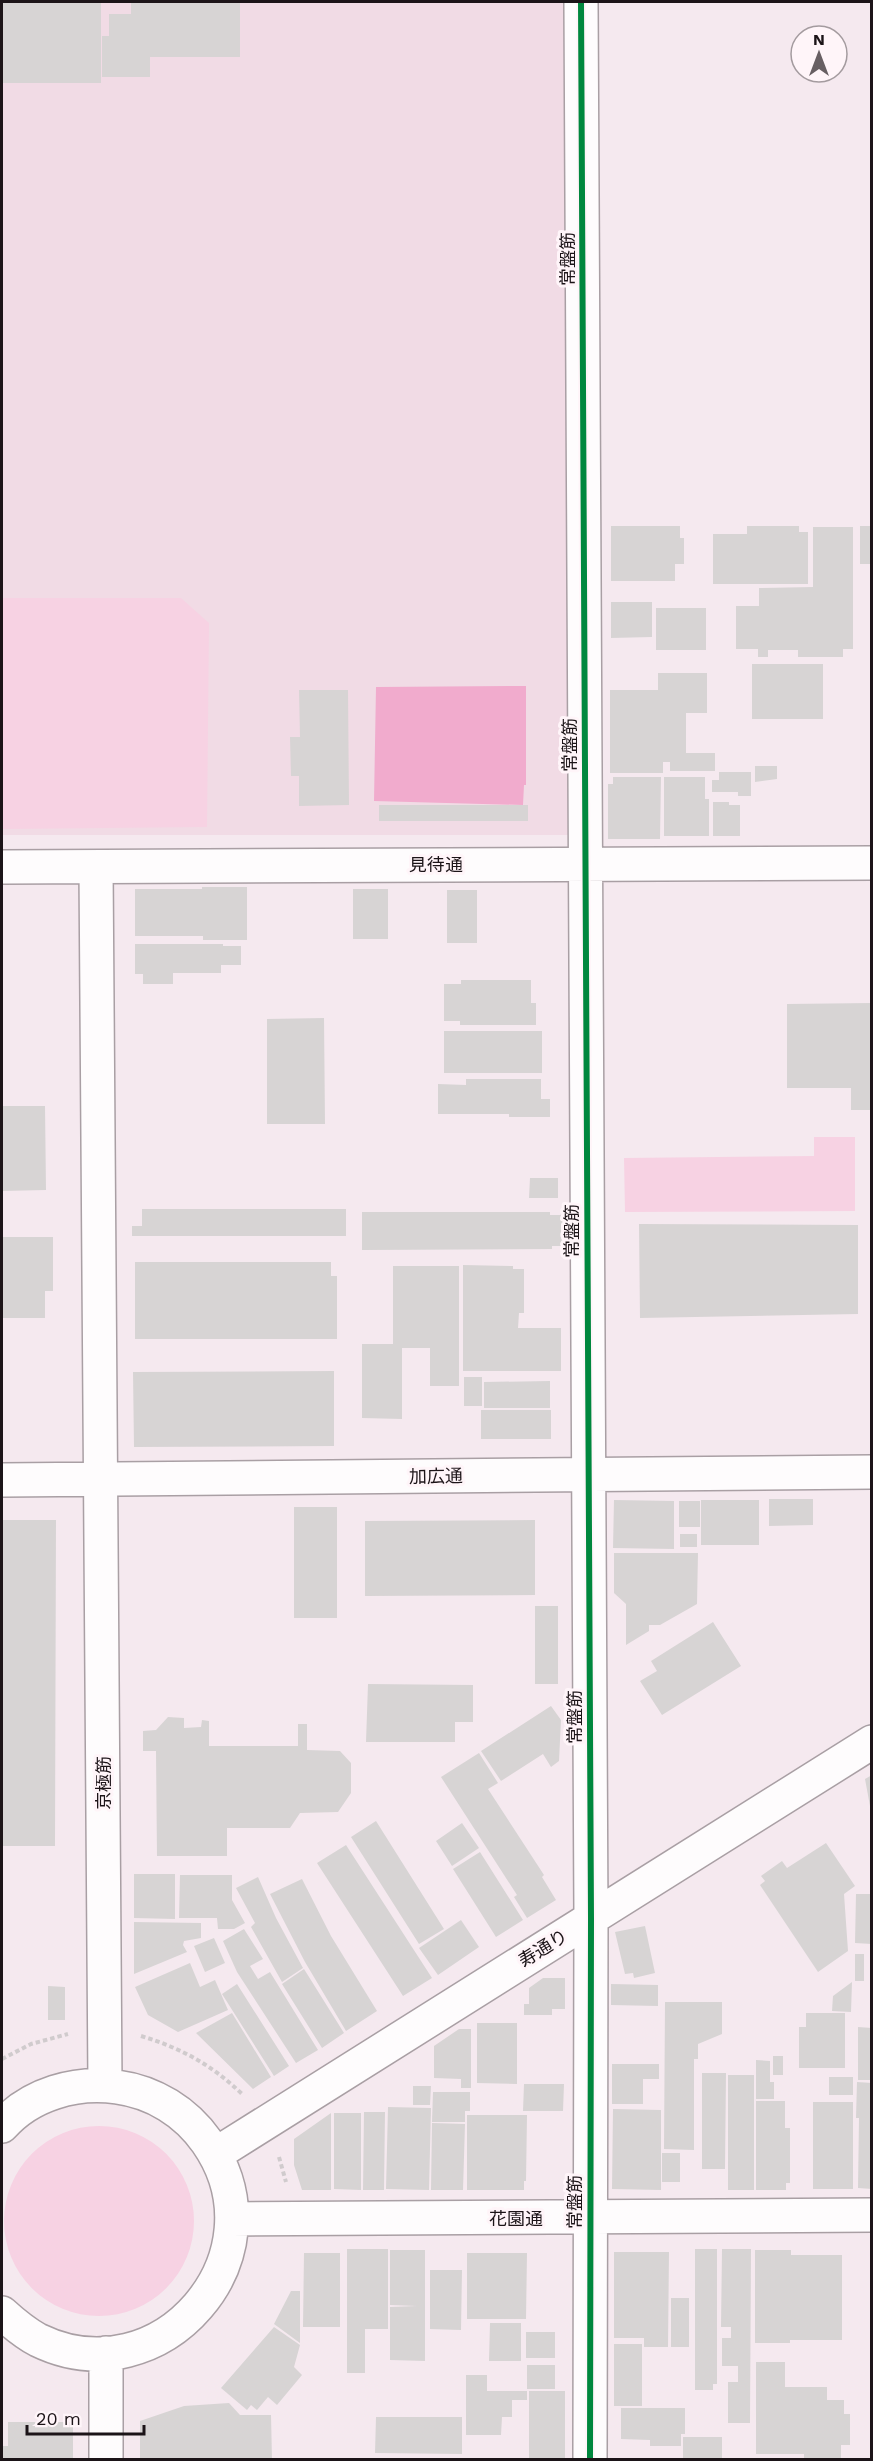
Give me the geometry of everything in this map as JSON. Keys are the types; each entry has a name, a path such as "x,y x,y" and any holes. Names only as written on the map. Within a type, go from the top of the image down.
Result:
{"street":[{"name":"常盤筋","path":"581,2 591,1918 590,2460"},
{"name":"見待通","path":"2,867 872,863"},
{"name":"京極筋","path":"96,867 105,2085"},
{"name":"加広通","path":"2,1480 101,1481 872,1472"},
{"name":"寿通り","path":"216,2154 872,1742"},
{"path":"2,2126 27,2104 52,2093 78,2086 105,2085 132,2089 158,2098 181,2113 200,2132 216,2154 228,2186 233,2219 230,2244 223,2269 212,2290 196,2311 177,2327 156,2340 131,2349 106,2353 83,2353 38,2340 2,2313"},
{"name":"花園通","path":"233,2219 872,2215"},
{"path":"106,2353 106,2460"}],"shaded area":[{"path":"2,2 568,2 573,835 2,835"},
{"path":"2,598 181,598 209,623 207,827 2,829"},
{"path":"526,686 526,785 524,785 523,805 374,801 376,687"},
{"path":"814,1137 855,1137 855,1211 625,1212 624,1158 814,1156"},
{"path":"90,2126 108,2126 144,2137 166,2154 178,2168 187,2185 194,2221 187,2257 178,2274 166,2288 144,2305 127,2312 108,2316 90,2316 54,2305 32,2288 20,2274 8,2249 4,2230 4,2212 15,2176 32,2154 46,2142 71,2130"}],"building":[{"path":"2,2 101,2 101,83 2,83"},
{"path":"131,2 240,2 240,57 150,57 150,77 102,77 102,36 109,36 109,14 131,14"},
{"path":"611,526 680,526 680,538 684,538 684,564 675,564 675,581 611,581"},
{"path":"747,526 799,526 799,532 808,532 808,584 713,584 713,534 747,534"},
{"path":"860,526 872,526 872,564 860,564"},
{"path":"813,527 853,527 853,649 843,649 843,657 798,657 798,650 768,650 768,657 758,657 758,649 736,649 736,606 759,606 759,588 813,587"},
{"path":"611,602 652,602 652,637 611,638"},
{"path":"656,608 706,608 706,650 656,650"},
{"path":"752,664 823,664 823,719 752,719"},
{"path":"658,673 707,673 707,713 686,713 686,753 715,753 715,771 670,771 670,762 663,762 663,773 610,773 610,690 658,690"},
{"path":"299,690 348,690 349,805 299,806 299,776 291,776 290,737 300,737"},
{"path":"755,766 777,766 777,779 755,782"},
{"path":"719,772 751,772 751,796 738,796 738,792 712,792 712,780 719,780"},
{"path":"613,777 661,777 660,839 608,839 608,784 613,784"},
{"path":"664,777 705,777 705,799 709,799 709,836 664,836"},
{"path":"713,802 740,805 740,836 713,836"},
{"path":"379,805 528,805 528,821 379,821"},
{"path":"202,887 247,887 247,940 203,940 203,936 135,936 135,889 202,889"},
{"path":"353,889 388,889 388,939 353,939"},
{"path":"447,890 477,890 477,943 447,943"},
{"path":"135,944 241,946 241,965 221,965 221,973 173,973 173,984 143,984 143,974 135,974"},
{"path":"461,980 531,980 531,1003 536,1003 536,1025 460,1025 460,1021 444,1021 444,984 461,984"},
{"path":"872,1003 872,1110 851,1110 851,1088 787,1088 787,1004"},
{"path":"324,1018 325,1124 267,1124 267,1019"},
{"path":"444,1031 542,1031 542,1073 444,1073"},
{"path":"466,1079 541,1079 541,1099 550,1099 550,1117 509,1117 509,1114 438,1114 438,1084 466,1085"},
{"path":"2,1106 45,1106 46,1190 2,1191"},
{"path":"530,1178 558,1178 558,1198 529,1198"},
{"path":"142,1209 346,1209 346,1236 132,1236 132,1226 142,1226"},
{"path":"362,1212 550,1212 550,1215 563,1215 563,1246 552,1246 552,1249 362,1250"},
{"path":"639,1224 858,1225 858,1314 640,1318"},
{"path":"2,1237 53,1237 53,1291 45,1291 45,1318 2,1318"},
{"path":"135,1262 331,1262 331,1276 337,1276 337,1339 135,1339"},
{"path":"463,1265 513,1266 513,1269 524,1269 524,1313 519,1313 518,1328 561,1328 561,1371 463,1371"},
{"path":"393,1266 459,1266 459,1386 430,1386 430,1348 402,1348 402,1419 362,1418 362,1344 393,1344"},
{"path":"334,1371 334,1446 134,1447 133,1372"},
{"path":"464,1377 482,1377 482,1406 464,1406"},
{"path":"550,1381 550,1408 484,1408 484,1382"},
{"path":"481,1410 551,1410 551,1439 481,1439"},
{"path":"769,1499 813,1499 813,1525 769,1526"},
{"path":"614,1500 674,1501 674,1549 613,1548"},
{"path":"701,1500 759,1500 759,1545 701,1545"},
{"path":"679,1501 700,1501 700,1527 679,1527"},
{"path":"294,1507 337,1507 337,1618 294,1618"},
{"path":"2,1520 56,1520 55,1846 2,1846"},
{"path":"535,1520 535,1595 365,1596 365,1521"},
{"path":"680,1534 697,1534 697,1547 680,1547"},
{"path":"614,1553 698,1553 697,1604 660,1625 649,1625 649,1631 626,1645 626,1604 614,1593"},
{"path":"535,1606 558,1606 558,1684 535,1684"},
{"path":"713,1622 741,1666 662,1715 640,1681 657,1671 651,1661"},
{"path":"368,1684 473,1685 473,1722 455,1722 455,1742 366,1742"},
{"path":"551,1706 561,1720 559,1761 551,1767 543,1754 501,1781 481,1751"},
{"path":"168,1717 184,1718 184,1728 201,1727 202,1720 209,1721 209,1746 298,1746 298,1724 307,1724 307,1750 340,1751 351,1763 351,1793 338,1812 300,1813 290,1828 227,1828 227,1856 157,1856 156,1751 143,1751 143,1731 156,1730"},
{"path":"479,1753 498,1783 488,1789 544,1875 542,1877 556,1900 527,1918 514,1897 517,1895 441,1777"},
{"path":"872,1775 872,1806 870,1806 865,1779"},
{"path":"376,1821 444,1929 419,1944 351,1837"},
{"path":"462,1823 479,1848 452,1866 436,1841"},
{"path":"826,1843 855,1886 844,1894 848,1951 818,1972 760,1885 765,1881 761,1876 782,1861 787,1868"},
{"path":"346,1845 432,1978 403,1996 317,1863"},
{"path":"480,1852 523,1920 496,1937 453,1869"},
{"path":"134,1874 175,1874 175,1919 134,1918"},
{"path":"180,1875 232,1875 232,1900 245,1923 234,1929 218,1929 217,1918 179,1918"},
{"path":"258,1877 276,1918 303,1968 282,1982 251,1927 255,1923 236,1888"},
{"path":"302,1879 331,1936 377,2011 346,2031 305,1962 270,1894"},
{"path":"856,1894 872,1894 872,1944 855,1943"},
{"path":"461,1920 479,1947 438,1975 419,1948"},
{"path":"134,1922 201,1923 201,1938 184,1941 183,1945 187,1952 134,1974"},
{"path":"645,1926 655,1973 634,1978 633,1973 625,1974 615,1932"},
{"path":"244,1929 263,1959 250,1966 258,1979 270,1972 318,2050 296,2063 237,1972 223,1941"},
{"path":"214,1938 225,1963 205,1972 194,1946"},
{"path":"855,1954 864,1954 864,1981 855,1981"},
{"path":"190,1963 200,1987 215,1980 228,2010 178,2032 148,2015 135,1987"},
{"path":"304,1969 344,2033 322,2048 282,1984"},
{"path":"543,1978 565,1978 565,2009 552,2009 552,2015 524,2015 524,2004 529,2004 529,1988"},
{"path":"852,1982 851,2012 832,2011 833,1996"},
{"path":"237,1984 289,2066 274,2076 222,1994"},
{"path":"611,1984 658,1985 658,2006 611,2005"},
{"path":"48,1986 65,1987 65,2020 48,2020"},
{"path":"665,2002 722,2002 722,2034 698,2044 698,2059 694,2059 694,2150 664,2149"},
{"path":"232,2013 271,2077 253,2089 196,2033"},
{"path":"806,2013 845,2013 845,2068 799,2068 799,2027 806,2027"},
{"path":"477,2023 517,2023 517,2084 477,2083"},
{"path":"858,2027 872,2028 872,2080 858,2080"},
{"path":"459,2029 471,2029 471,2088 461,2088 461,2079 434,2078 434,2046"},
{"path":"773,2056 783,2056 783,2075 773,2075"},
{"path":"756,2060 770,2061 770,2082 774,2082 774,2099 756,2099"},
{"path":"612,2064 659,2064 659,2079 643,2079 643,2104 612,2104"},
{"path":"702,2073 726,2073 725,2169 702,2169"},
{"path":"728,2075 754,2075 754,2190 728,2190"},
{"path":"829,2077 853,2077 853,2095 829,2095"},
{"path":"857,2082 872,2083 872,2189 858,2188"},
{"path":"524,2084 564,2084 563,2111 523,2111"},
{"path":"413,2086 431,2086 430,2105 413,2105"},
{"path":"433,2092 470,2092 470,2111 465,2111 465,2122 432,2122"},
{"path":"756,2101 785,2101 785,2128 790,2128 790,2183 786,2183 786,2190 756,2190"},
{"path":"813,2102 853,2102 853,2189 813,2189"},
{"path":"388,2107 431,2108 429,2190 386,2189"},
{"path":"613,2109 661,2110 661,2190 612,2189"},
{"path":"364,2112 385,2112 384,2190 363,2190"},
{"path":"331,2113 331,2190 302,2190 294,2165 294,2139"},
{"path":"334,2113 361,2113 361,2190 334,2189"},
{"path":"467,2115 527,2115 524,2190 467,2190"},
{"path":"432,2123 465,2124 463,2190 431,2190"},
{"path":"662,2153 680,2153 680,2182 662,2182"},
{"path":"347,2249 388,2249 388,2329 365,2329 365,2373 347,2373"},
{"path":"695,2249 717,2249 717,2384 713,2384 713,2390 695,2390"},
{"path":"722,2249 751,2249 750,2423 728,2423 728,2382 738,2382 738,2366 722,2366 722,2338 731,2338 731,2327 721,2327"},
{"path":"390,2250 425,2250 425,2361 390,2360 390,2307 417,2306 390,2305"},
{"path":"755,2250 791,2250 791,2255 842,2255 842,2340 755,2343"},
{"path":"614,2252 669,2252 668,2347 644,2347 644,2338 614,2338"},
{"path":"304,2253 340,2253 340,2327 303,2327"},
{"path":"467,2253 527,2253 526,2319 467,2319"},
{"path":"430,2270 462,2270 461,2330 430,2329"},
{"path":"291,2291 300,2291 300,2343 274,2324"},
{"path":"671,2298 689,2298 689,2347 671,2347"},
{"path":"490,2323 521,2323 521,2361 489,2361"},
{"path":"274,2327 300,2345 294,2367 302,2375 277,2405 268,2397 257,2410 251,2405 247,2410 221,2388"},
{"path":"526,2332 555,2332 555,2358 526,2358"},
{"path":"614,2344 642,2344 642,2406 614,2406"},
{"path":"756,2362 785,2362 785,2387 827,2387 827,2400 844,2400 844,2414 850,2414 850,2445 841,2445 841,2460 804,2460 804,2454 756,2454"},
{"path":"527,2365 555,2365 555,2389 527,2389"},
{"path":"466,2375 487,2375 487,2391 527,2391 527,2400 512,2400 512,2417 502,2417 501,2435 466,2435"},
{"path":"529,2391 565,2391 565,2460 529,2460"},
{"path":"229,2403 240,2415 271,2415 272,2460 140,2460 140,2421 184,2406"},
{"path":"621,2408 685,2408 685,2434 681,2434 681,2446 650,2446 650,2440 621,2439"},
{"path":"376,2417 462,2417 462,2454 375,2453"},
{"path":"8,2422 73,2422 73,2459 2,2460 2,2446 8,2446"},
{"path":"683,2437 722,2437 722,2460 683,2460"}],"cycle path":[{"path":"581,2 591,1918 590,2460"}]}
